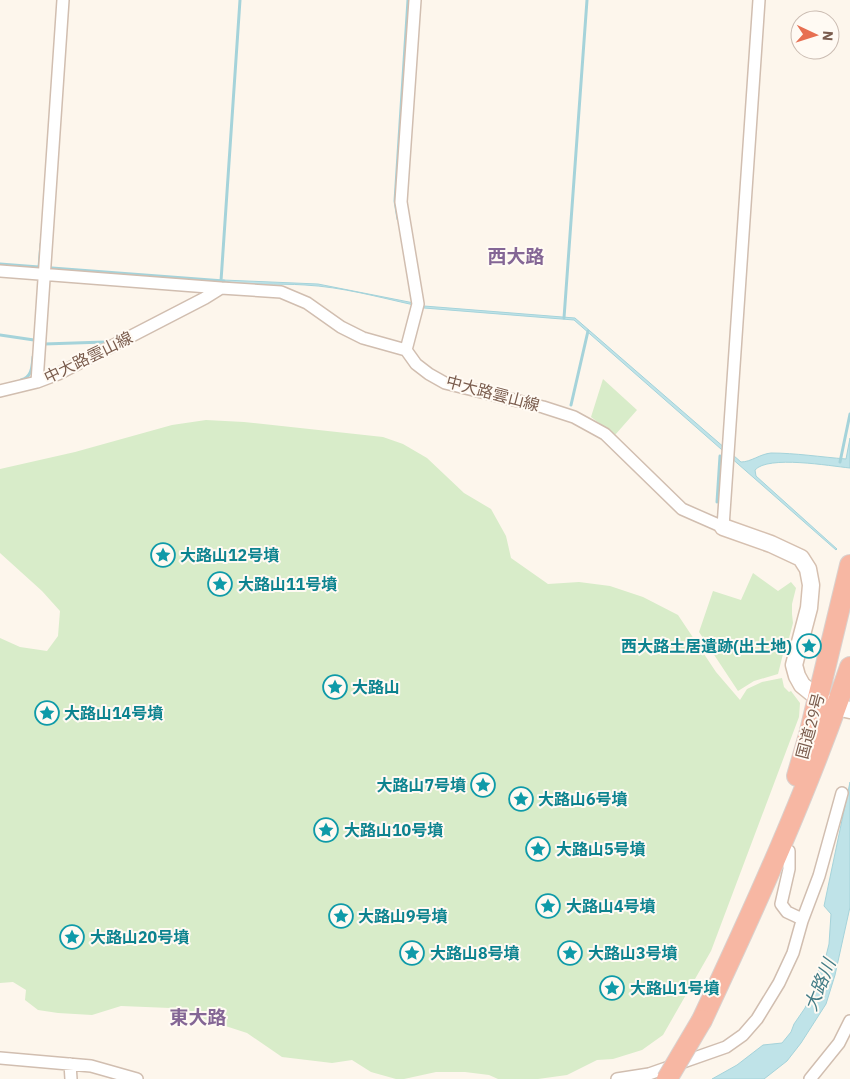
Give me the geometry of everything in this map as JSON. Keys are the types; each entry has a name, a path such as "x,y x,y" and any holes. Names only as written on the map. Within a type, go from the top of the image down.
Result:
{"highway":[{"name":"国道29号","path":"762,885 809,735 850,565"},
{"name":"国道29号","path":"667,1079 702,1020 843,708 850,667"}],"street":[{"path":"37,382 63,0"},
{"path":"0,271 281,292 307,303 341,327 363,338 406,350 418,304 401,202 415,0"},
{"path":"723,527 759,0"},
{"name":"中大路雲山線","path":"0,391 37,382 58,374 221,288"},
{"name":"中大路雲山線","path":"406,350 416,364 429,374 445,382 543,407 574,417 605,434 682,509 723,527 779,547 801,558 808,569 811,585 809,608 794,666 802,685 818,698 843,708"},
{"path":"843,708 850,691"},
{"path":"616,1079 649,1074 726,1047 744,1035 757,1019 779,983 793,953 802,919 819,876 842,793"},
{"path":"788,851 789,869 781,904 787,912 802,919"},
{"path":"810,1079 839,1043 850,1020"},
{"path":"0,1058 102,1068 137,1079"},
{"path":"70,1064 71,1079"}],"green space":[{"path":"603,379 637,410 615,435 591,417"},
{"path":"206,420 244,422 383,437 403,444 427,458 464,493 491,509 506,536 511,558 548,584 579,582 610,586 643,597 678,615 716,672 740,700 747,689 762,682 782,678 784,687 789,692 791,691 800,703 799,717 711,951 663,1035 642,1050 613,1059 597,1060 567,1075 538,1079 498,1079 489,1075 465,1072 436,1072 396,1079 371,1072 352,1060 332,1063 282,1057 247,1033 170,1008 121,1006 92,1015 38,1010 25,1000 26,990 13,982 0,983 0,638 20,647 47,651 58,636 60,611 42,591 0,553 0,469 75,452 172,425"},
{"path":"753,573 778,591 791,582 796,588 792,604 793,623 778,674 754,681 738,691 699,632 713,591 741,600"}],"water":[{"path":"221,281 318,284 414,303 414,305 319,286"},
{"path":"424,306 575,318 741,462 771,453 846,459 850,438 850,468 785,462 773,463 755,470 756,476 837,549 574,320 424,308"},
{"name":"大路川","path":"850,782 850,907 835,975 826,1004 787,1061 764,1079 712,1079 737,1065 763,1045 782,1043 805,1008 814,988 818,971 824,964 829,944 831,914 824,906"}],"waterway":[{"path":"221,281 240,0"},
{"path":"398,219 395,201 408,0"},
{"path":"564,318 587,0"},
{"path":"0,264 39,267 41,244"},
{"path":"52,268 224,281"},
{"path":"571,405 588,331"},
{"path":"0,335 34,340"},
{"path":"44,344 105,342"},
{"path":"21,380 25,379 29,374 32,368 33,357"},
{"path":"840,462 850,414"},
{"path":"717,502 720,456"}],"place":[{"name":"大路山12号墳","path":"163,555"},
{"name":"大路山11号墳","path":"220,584"},
{"name":"西大路土居遺跡(出土地)","path":"809,646"},
{"name":"大路山","path":"335,687"},
{"name":"大路山14号墳","path":"47,713"},
{"name":"大路山7号墳","path":"483,785"},
{"name":"大路山6号墳","path":"521,799"},
{"name":"大路山10号墳","path":"326,830"},
{"name":"大路山5号墳","path":"538,849"},
{"name":"大路山4号墳","path":"548,906"},
{"name":"大路山9号墳","path":"341,916"},
{"name":"大路山20号墳","path":"72,937"},
{"name":"大路山8号墳","path":"412,953"},
{"name":"大路山3号墳","path":"570,953"},
{"name":"大路山1号墳","path":"612,988"}],"district":[{"name":"西大路","path":"516,256"},
{"name":"東大路","path":"198,1017"}]}
